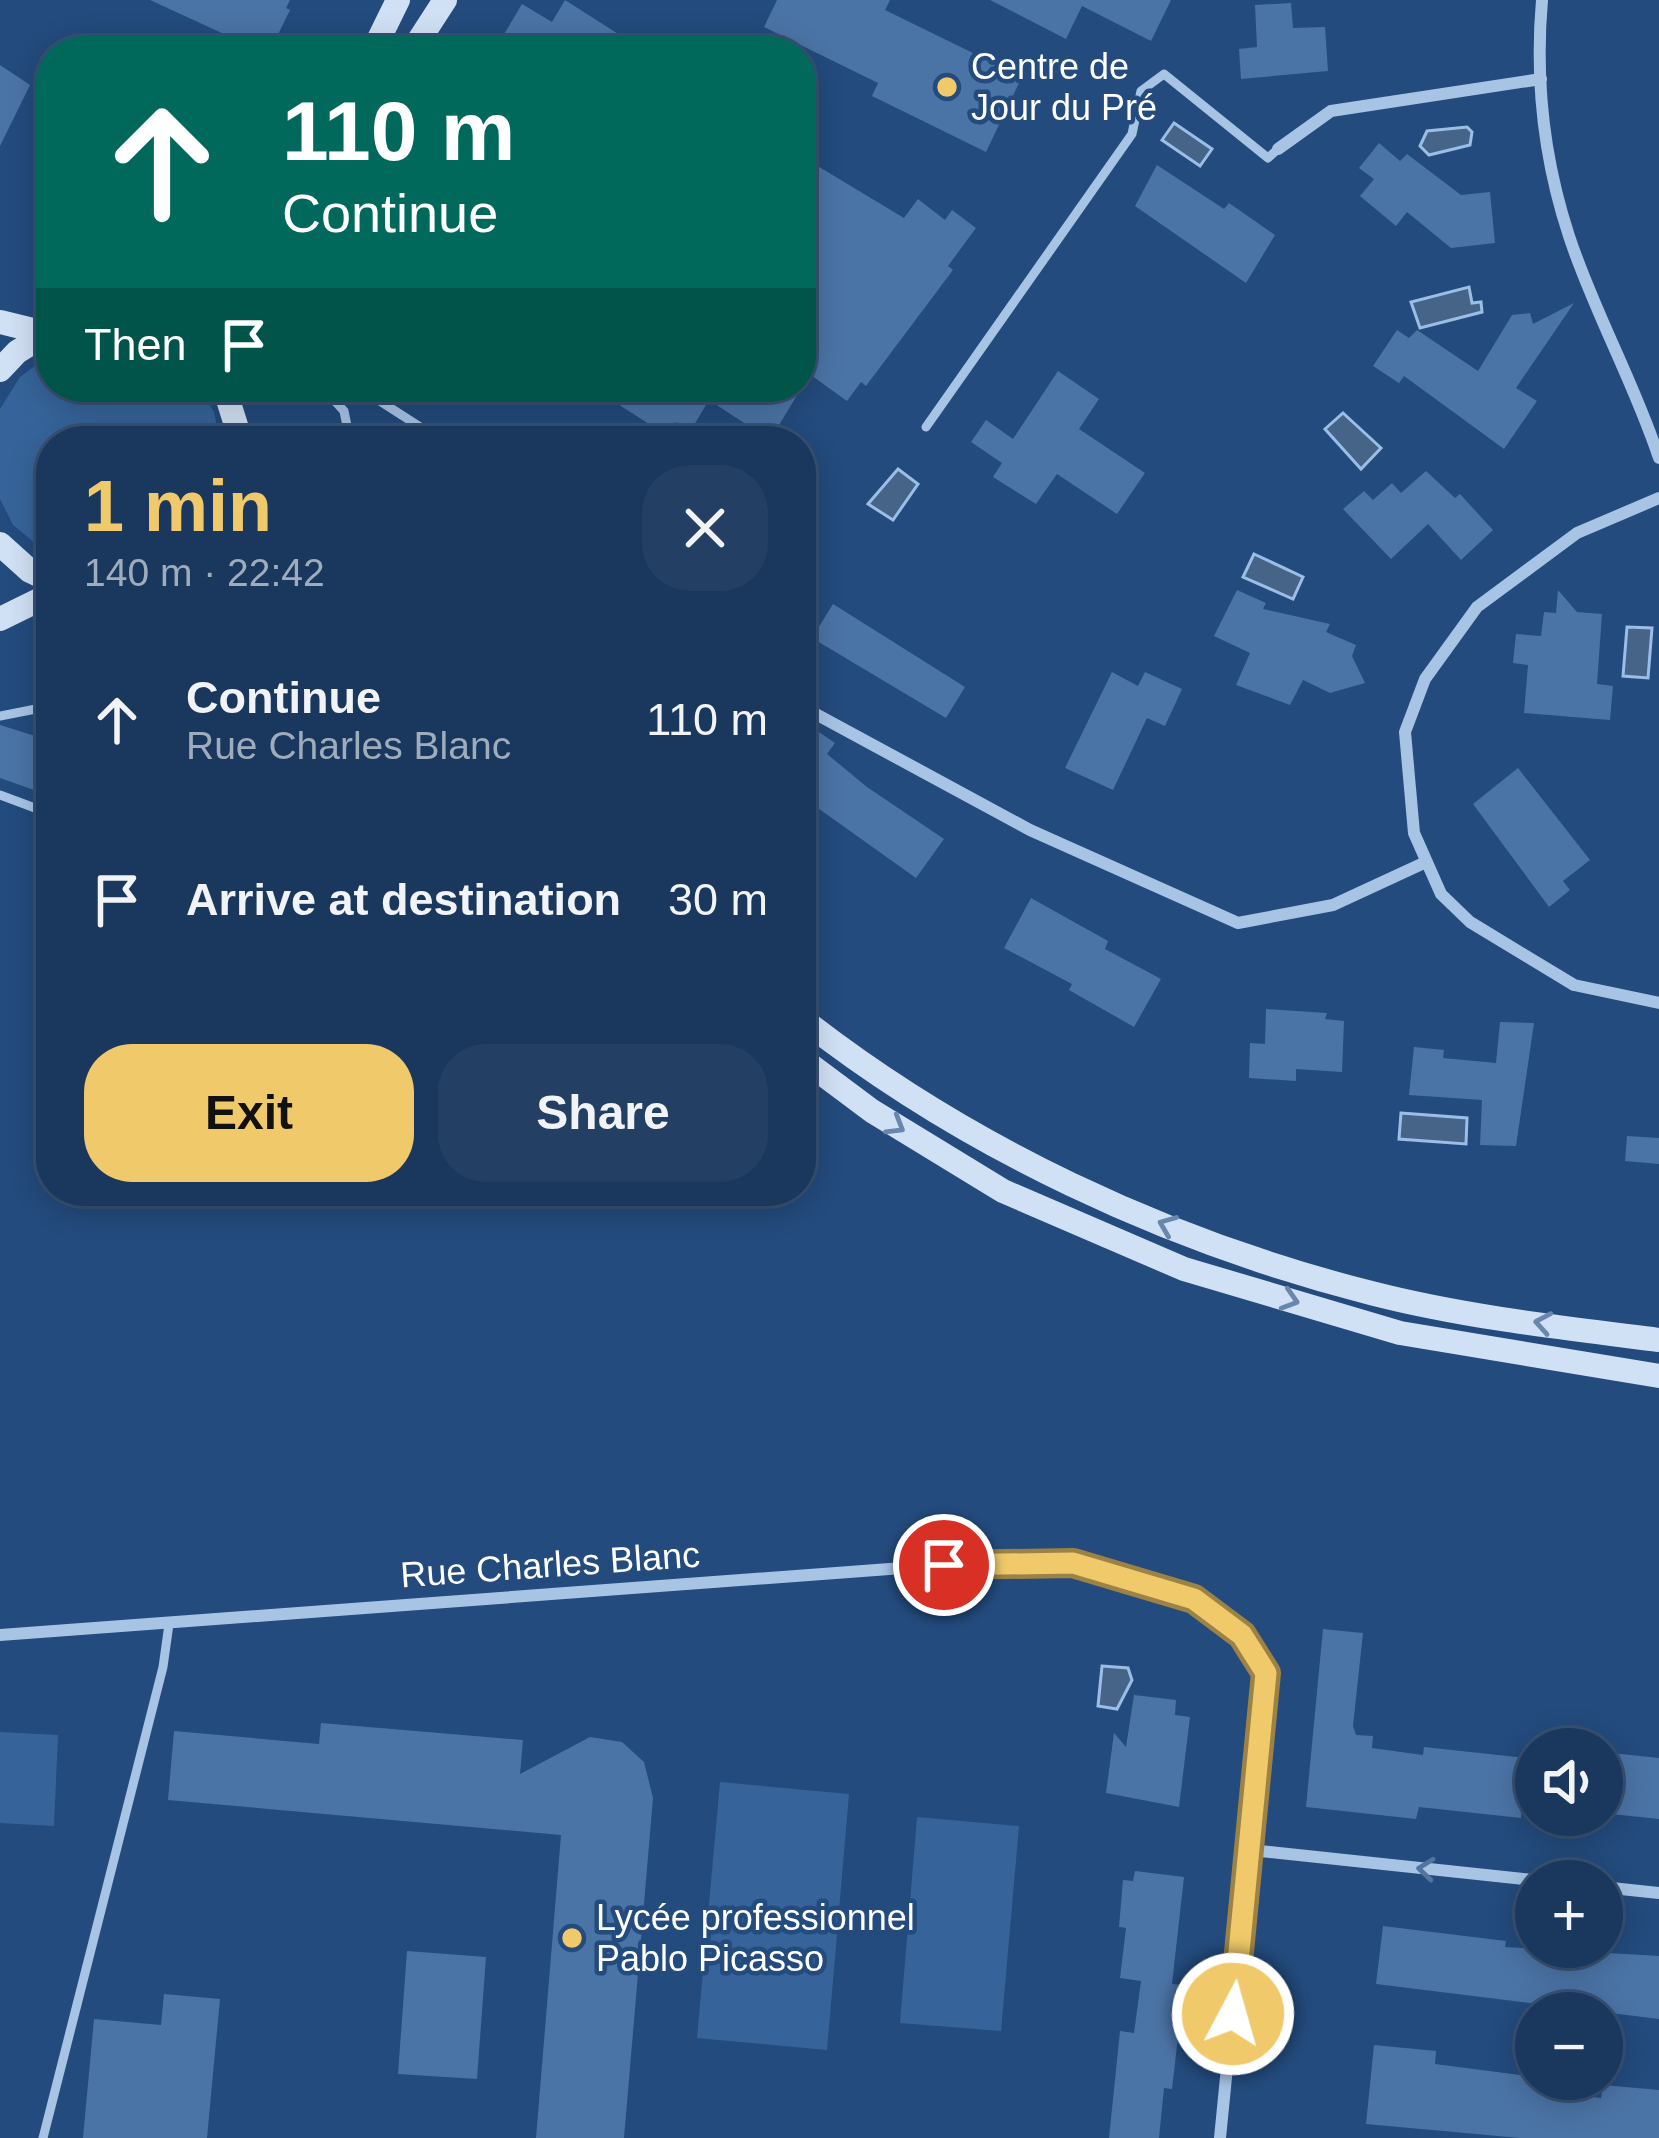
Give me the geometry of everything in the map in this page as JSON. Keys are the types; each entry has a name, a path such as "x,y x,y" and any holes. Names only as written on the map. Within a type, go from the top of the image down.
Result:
{"main road":[{"path":"381,36 398,0"},
{"path":"422,36 445,0"},
{"path":"0,322 36,330"},
{"path":"0,370 36,342"},
{"path":"0,544 36,575"},
{"path":"0,619 36,601"},
{"path":"816,1030 863,1067 1030,1167 1181,1231 1372,1293 1659,1340"},
{"path":"816,1069 872,1111 1004,1191 1184,1269 1400,1333 1659,1376"}],"street":[{"path":"1542,0 1544,136 1570,238 1635,386 1659,458"},
{"path":"1277,148 1331,111 1541,79"},
{"path":"1659,498 1577,533 1477,607 1425,679 1405,732 1414,833 1441,894 1496,938 1574,985 1659,1004"},
{"path":"816,714 1030,830 1238,923 1333,905 1426,862"},
{"name":"Rue Charles Blanc","path":"0,1635 944,1565 1073,1563 1194,1599 1242,1635 1266,1673 1220,2138"},
{"path":"1251,1850 1515,1878"},
{"path":"1623,1890 1659,1894"}],"lane":[{"path":"926,427 1132,134 1141,92 1164,74 1268,158 1277,148"},
{"path":"381,402 419,426"},
{"path":"0,716 36,709"},
{"path":"0,795 36,808"},
{"path":"43,2138 164,1666 169,1624"}],"shaded area":[{"path":"1174,123 1212,149 1200,166 1162,140"},
{"path":"1467,127 1472,132 1470,145 1429,155 1420,146 1427,131"},
{"path":"1469,287 1472,303 1481,302 1482,312 1420,328 1411,302"},
{"path":"36,365 36,402 208,402 217,426 36,426 36,544 13,525 0,499 0,409 20,377"},
{"path":"1343,413 1381,448 1361,469 1325,429"},
{"path":"898,469 918,484 893,520 868,504"},
{"path":"1254,554 1303,577 1293,599 1243,577"},
{"path":"1627,627 1652,628 1648,678 1623,676"},
{"path":"1401,1113 1467,1118 1466,1144 1399,1139"},
{"path":"1102,1666 1128,1668 1132,1680 1117,1709 1098,1706"},
{"path":"0,1732 58,1735 54,1826 0,1823"},
{"path":"720,1782 849,1794 827,2050 697,2038"},
{"path":"917,1817 1019,1826 1001,2031 900,2023"}],"building":[{"path":"150,0 290,0 277,36 228,36"},
{"path":"565,0 621,36 503,36 522,4 552,22"},
{"path":"777,0 890,0 885,10 1022,77 986,152 872,96 878,83 816,53 816,36 782,36 764,27"},
{"path":"990,0 1171,0 1151,41 1082,6 1066,39"},
{"path":"1291,3 1293,28 1325,27 1328,71 1241,79 1239,49 1257,47 1255,5"},
{"path":"0,65 30,85 0,146"},
{"path":"1379,143 1400,161 1407,154 1461,195 1490,192 1495,243 1451,248 1407,212 1396,226 1360,196 1374,179 1359,168"},
{"path":"816,165 904,218 918,199 945,220 952,210 976,228 948,266 953,270 866,386 861,382 847,401 816,379"},
{"path":"1157,165 1224,209 1229,203 1275,235 1246,283 1135,206"},
{"path":"1574,303 1516,388 1537,401 1504,449 1404,376 1399,383 1373,366 1397,330 1409,338 1417,330 1478,371 1512,315 1530,313 1533,324"},
{"path":"1058,371 1099,399 1079,429 1145,473 1117,514 1057,474 1036,504 993,477 1002,463 971,442 986,420 1013,439"},
{"path":"615,402 708,402 693,426 676,422 652,426"},
{"path":"712,402 793,402 778,426 749,426"},
{"path":"1426,471 1455,498 1460,494 1493,530 1461,560 1428,524 1391,559 1343,509 1364,491 1373,500 1392,483 1401,493"},
{"path":"1237,590 1266,603 1263,609 1330,624 1326,632 1356,645 1352,656 1365,683 1330,693 1303,680 1290,705 1236,685 1250,653 1214,636"},
{"path":"1558,590 1577,612 1602,614 1597,684 1613,686 1610,720 1524,713 1528,665 1513,663 1516,634 1541,636 1544,612 1556,613"},
{"path":"833,604 965,687 946,718 816,640 816,632"},
{"path":"1112,672 1138,686 1145,672 1182,689 1165,726 1147,718 1113,790 1065,768"},
{"path":"0,725 36,736 36,791 0,778"},
{"path":"816,730 835,743 827,754 944,839 916,878 816,807"},
{"path":"1518,768 1590,860 1563,881 1570,890 1549,907 1473,804"},
{"path":"1031,898 1108,941 1105,949 1161,979 1134,1027 1069,990 1072,984 1004,948"},
{"path":"1266,1009 1327,1013 1325,1019 1344,1021 1342,1072 1296,1069 1296,1081 1249,1078 1250,1043 1265,1044"},
{"path":"1500,1022 1534,1023 1516,1146 1480,1145 1482,1100 1409,1095 1414,1047 1444,1050 1443,1058 1496,1063"},
{"path":"1627,1136 1659,1138 1659,1164 1625,1161"},
{"path":"1323,1629 1363,1633 1353,1726 1356,1735 1373,1736 1372,1748 1423,1755 1424,1747 1515,1757 1515,1817 1419,1807 1416,1819 1306,1807"},
{"path":"1134,1695 1176,1700 1175,1715 1190,1717 1179,1807 1106,1793 1114,1733 1126,1747"},
{"path":"321,1723 523,1740 520,1774 590,1737 622,1742 644,1762 653,1798 624,2138 536,2138 561,1835 168,1800 174,1731 319,1744"},
{"path":"1623,1754 1659,1758 1659,1819 1623,1815"},
{"path":"1135,1871 1184,1877 1172,1984 1184,1985 1172,2089 1164,2088 1159,2138 1109,2138 1120,2031 1134,2033 1141,1981 1120,1978 1126,1928 1119,1927 1123,1880 1133,1881"},
{"path":"1383,1926 1506,1941 1505,1947 1515,1948 1515,1968 1623,1968 1623,1954 1659,1956 1659,2019 1623,2015 1623,1992 1515,1992 1515,2001 1376,1984"},
{"path":"407,1951 486,1957 477,2079 398,2074"},
{"path":"164,1994 220,1999 207,2138 83,2138 94,2019 161,2025"},
{"path":"1374,2045 1436,2051 1435,2064 1515,2074 1515,2100 1623,2100 1623,2087 1659,2090 1659,2138 1520,2138 1366,2124"}],"place":[{"name":"Centre de Jour du Pré","path":"947,87"},
{"name":"Lycée professionnel Pablo Picasso","path":"572,1938"}],"route":[{"path":"944,1565 1073,1563 1194,1599 1242,1635 1266,1673 1233,2014"}]}
